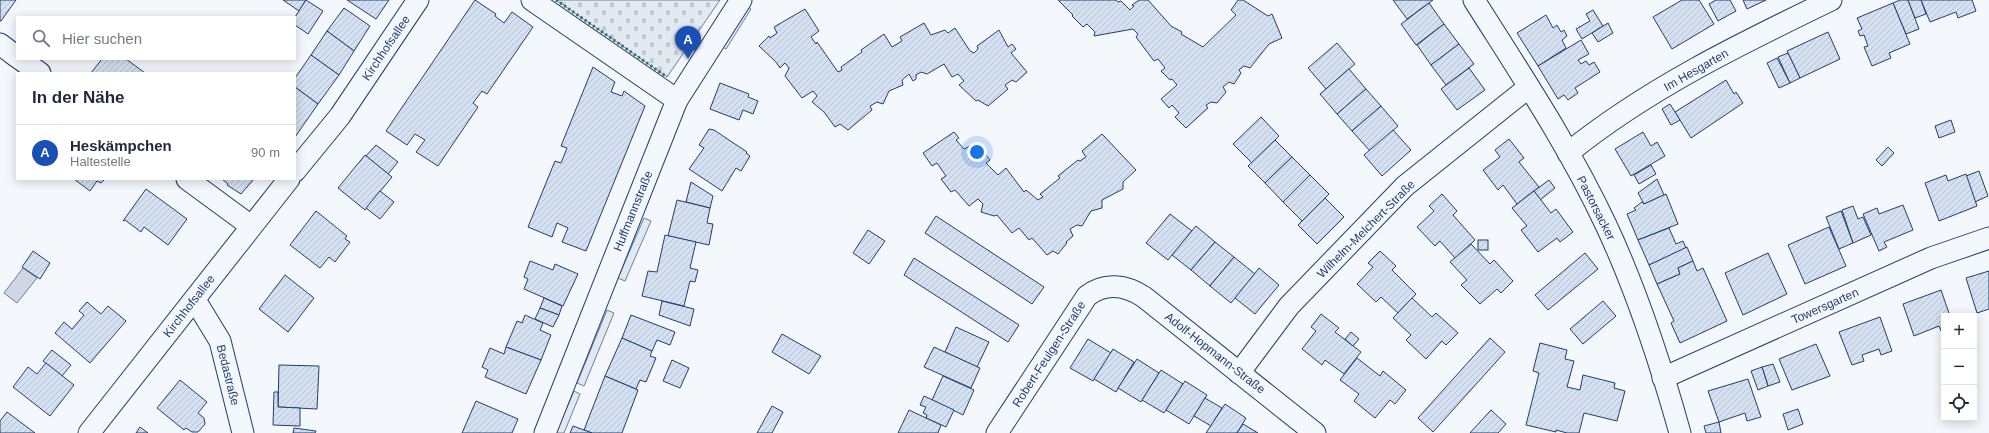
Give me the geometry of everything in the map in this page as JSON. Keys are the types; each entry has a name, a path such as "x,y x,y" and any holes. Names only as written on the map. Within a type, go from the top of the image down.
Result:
{"street":[{"name":"Kirchhofsallee","path":"296,171 340,116 418,0"},
{"path":"532,0 677,100"},
{"name":"Huffmannstraße","path":"545,433 677,100 741,0"},
{"name":"Pastorsacker","path":"1474,0 1529,87 1568,153 1605,224 1625,268 1663,378 1680,433"},
{"name":"Im Hesgarten","path":"1568,153 1598,128 1704,63 1831,0"},
{"path":"0,44 16,56"},
{"path":"21,60 39,72"},
{"name":"Wilhelm-Melchert-Straße","path":"1239,373 1290,306 1405,186 1529,87"},
{"path":"188,180 251,226"},
{"name":"Kirchhofsallee","path":"89,433 288,180"},
{"name":"Towersgarten","path":"1663,378 1931,258 1989,238"},
{"name":"Adolf-Hopmann-Straße","path":"1108,286 1134,290 1315,433"},
{"name":"Robert-Feulgen-Straße","path":"997,433 1087,296 1093,291 1108,286"},
{"name":"Bedastraße","path":"195,300 220,342 243,433"}],"green space":[{"path":"556,0 720,0 667,77"}],"shaded area":[{"path":"747,6 751,9 726,49 721,46"},
{"path":"644,218 651,221 625,281 618,278"},
{"path":"23,268 37,278 17,303 4,293"},
{"path":"607,310 614,313 584,386 577,383"},
{"path":"574,391 580,394 564,433 556,433"}],"building":[{"path":"0,0 16,0 1,21 0,21"},
{"path":"283,0 306,0 299,11"},
{"path":"306,0 323,11 308,34 296,26 296,16"},
{"path":"347,0 389,0 376,19"},
{"path":"475,0 496,14 495,16 504,23 512,12 533,27 487,94 482,91 473,103 478,107 438,166 416,152 425,140 415,134 407,145 386,131"},
{"path":"1058,0 1116,0 1118,2 1121,1 1130,10 1134,6 1132,5 1139,0 1148,0 1171,26 1182,32 1181,34 1203,47 1236,15 1231,10 1238,0 1243,0 1268,16 1272,14 1282,38 1269,44 1250,68 1244,66 1239,70 1241,73 1234,84 1229,82 1223,87 1226,92 1217,103 1211,102 1206,105 1208,108 1186,128 1175,117 1179,113 1172,105 1169,108 1161,99 1177,85 1172,79 1170,80 1161,71 1165,68 1158,59 1154,61 1136,37 1138,34 1133,29 1094,36 1095,32 1087,24 1083,27"},
{"path":"1393,0 1433,0 1407,19"},
{"path":"1682,0 1699,0 1714,24 1672,49 1653,17"},
{"path":"1716,0 1730,0 1736,11 1718,21 1709,4"},
{"path":"1743,0 1766,0 1747,9"},
{"path":"1900,0 1908,0 1919,29 1906,34 1893,3"},
{"path":"1908,0 1921,0 1926,14 1915,18"},
{"path":"1921,0 1972,0 1976,11 1958,18 1956,12 1930,22"},
{"path":"1429,3 1444,24 1416,45 1401,24"},
{"path":"1893,3 1910,44 1889,53 1891,58 1872,66 1864,47 1868,46 1864,35 1860,36 1858,31 1862,29 1857,18"},
{"path":"344,8 370,26 354,51 327,31"},
{"path":"805,9 819,31 811,37 816,44 817,42 838,72 842,70 841,67 862,52 861,50 884,34 892,47 902,41 900,37 924,23 931,35 945,30 948,33 955,28 970,51 974,53 978,49 977,46 999,30 1008,47 1012,44 1016,49 1011,53 1027,72 1016,82 1012,80 1005,85 1008,89 988,106 978,100 976,101 959,85 964,81 958,74 952,77 944,64 927,74 921,72 916,75 916,79 913,81 909,74 902,80 903,85 889,91 883,104 877,102 870,106 872,110 848,130 840,124 835,127 824,112 812,102 817,96 813,91 802,98 785,76 789,68 785,63 780,68 776,62 759,46 769,36 770,38 777,33 774,27"},
{"path":"1593,10 1603,26 1582,39 1576,29 1590,21 1586,14"},
{"path":"1546,15 1553,28 1557,25 1561,32 1564,30 1567,36 1562,40 1566,48 1538,66 1517,33"},
{"path":"1608,23 1613,33 1598,42 1592,33"},
{"path":"1444,24 1459,44 1431,65 1417,45"},
{"path":"327,31 354,51 339,75 311,55"},
{"path":"1828,32 1840,59 1800,78 1787,51"},
{"path":"1581,40 1589,54 1578,60 1581,64 1586,61 1589,65 1594,62 1600,72 1575,88 1578,93 1568,100 1564,95 1558,99 1538,66"},
{"path":"1337,43 1355,64 1326,89 1308,68"},
{"path":"1459,44 1474,64 1446,85 1431,65"},
{"path":"1788,53 1800,78 1790,83 1778,57"},
{"path":"311,55 339,75 318,104 296,88 296,77"},
{"path":"1777,58 1790,83 1779,88 1767,63"},
{"path":"101,60 127,60 144,72 92,72"},
{"path":"593,67 615,82 611,92 622,96 624,91 645,106 586,251 562,242 568,228 557,223 552,237 528,227 555,161 561,163 567,148 561,146"},
{"path":"1469,68 1485,90 1457,110 1441,89"},
{"path":"1349,69 1366,89 1337,114 1320,94"},
{"path":"1726,80 1734,94 1736,92 1743,103 1691,138 1675,112"},
{"path":"720,83 749,94 748,97 758,101 753,114 743,110 739,120 710,109"},
{"path":"296,88 318,104 296,136"},
{"path":"1366,89 1381,106 1352,131 1337,114"},
{"path":"1670,104 1680,120 1671,125 1662,109"},
{"path":"1381,106 1398,126 1370,151 1352,131"},
{"path":"1261,117 1279,136 1252,163 1233,144"},
{"path":"1951,120 1955,132 1939,138 1935,126"},
{"path":"709,129 714,130 747,152 746,153 750,156 741,171 736,168 722,191 689,169 704,148 699,145"},
{"path":"1393,130 1411,150 1382,176 1364,155"},
{"path":"954,132 959,138 956,140 964,149 976,143 990,160 986,163 998,175 1006,168 1024,192 1026,190 1038,200 1043,197 1040,194 1060,178 1058,176 1078,160 1080,161 1086,157 1082,151 1102,134 1136,170 1123,182 1123,189 1102,200 1102,208 1091,211 1082,226 1077,225 1070,229 1073,236 1066,242 1067,243 1058,254 1053,251 1047,255 1032,238 1029,240 1019,228 1012,233 997,215 994,216 981,212 983,204 978,199 969,206 955,190 951,192 941,179 946,176 937,163 932,166 923,153"},
{"path":"1643,132 1651,146 1657,142 1665,156 1631,176 1615,149"},
{"path":"1509,139 1524,158 1519,162 1539,187 1517,204 1503,185 1498,190 1483,170 1500,157 1495,150"},
{"path":"1275,140 1292,157 1265,183 1248,166"},
{"path":"376,145 398,162 388,174 366,156"},
{"path":"1888,147 1894,153 1882,166 1876,160"},
{"path":"365,155 392,177 365,210 338,188"},
{"path":"1292,157 1310,175 1283,202 1265,183"},
{"path":"1651,165 1656,174 1639,184 1634,175"},
{"path":"1979,171 1988,196 1975,202 1966,176"},
{"path":"1966,174 1977,206 1939,221 1925,183 1946,175 1948,181"},
{"path":"1310,175 1329,194 1302,221 1283,202"},
{"path":"1657,179 1664,195 1644,204 1638,193"},
{"path":"75,180 104,180 101,183 97,181 90,191"},
{"path":"223,180 253,180 241,194 227,185 228,184"},
{"path":"1549,180 1555,188 1540,200 1534,191"},
{"path":"691,182 713,196 710,208 686,202"},
{"path":"146,189 187,219 168,245 144,227 141,232 125,220 123,221"},
{"path":"380,191 394,202 380,219 366,208"},
{"path":"1534,191 1551,213 1556,209 1573,232 1560,242 1557,238 1538,252 1521,230 1527,226 1512,208"},
{"path":"1442,194 1457,211 1453,215 1475,240 1455,258 1440,241 1435,246 1417,227 1434,211 1429,206"},
{"path":"1666,194 1678,224 1638,240 1627,214 1636,210 1634,208 1642,202 1644,204"},
{"path":"1325,198 1344,217 1317,244 1298,225"},
{"path":"677,200 710,208 707,223 713,224 709,245 668,236"},
{"path":"1903,205 1913,230 1884,242 1887,247 1879,251 1863,214 1877,208 1879,214"},
{"path":"1853,206 1858,219 1863,217 1871,235 1853,243 1842,210"},
{"path":"316,211 347,236 345,239 350,242 335,262 329,257 320,268 290,245"},
{"path":"1841,211 1853,243 1839,249 1826,217"},
{"path":"1170,214 1192,231 1168,260 1146,243"},
{"path":"936,216 1044,287 1032,304 925,233"},
{"path":"1196,226 1215,242 1191,270 1172,255"},
{"path":"1829,227 1846,266 1805,284 1788,245"},
{"path":"1669,228 1676,244 1683,241 1686,248 1649,265 1638,240"},
{"path":"868,230 885,241 869,264 853,253"},
{"path":"665,235 696,242 690,268 698,270 695,282 690,281 684,306 642,296 648,271 657,272"},
{"path":"1478,240 1488,240 1488,250 1478,250"},
{"path":"1215,242 1234,257 1210,286 1191,270"},
{"path":"1471,244 1490,264 1494,260 1513,281 1501,293 1497,289 1480,304 1461,285 1467,280 1450,262"},
{"path":"1687,247 1693,261 1678,268 1680,274 1657,284 1649,265"},
{"path":"33,251 50,263 40,279 22,267"},
{"path":"1380,251 1396,266 1392,270 1416,294 1398,313 1381,297 1376,302 1357,284 1373,267 1368,263"},
{"path":"1585,253 1598,269 1548,310 1535,295"},
{"path":"1768,253 1787,294 1743,315 1725,273"},
{"path":"1234,257 1255,274 1231,303 1210,286"},
{"path":"914,258 1019,325 1008,342 904,275"},
{"path":"530,261 553,270 555,264 578,274 563,306 524,289 528,279 524,277"},
{"path":"1693,261 1697,271 1703,268 1727,321 1680,343 1671,323 1674,321 1657,284 1680,274 1678,268"},
{"path":"1259,268 1279,285 1255,314 1235,298"},
{"path":"1989,271 1989,309 1977,313 1966,278"},
{"path":"285,275 314,298 288,332 259,309"},
{"path":"1941,290 1949,313 1941,313 1941,331 1939,326 1914,336 1903,304"},
{"path":"544,298 562,306 559,315 540,308"},
{"path":"1412,298 1432,317 1436,313 1458,333 1446,345 1442,341 1426,359 1406,340 1411,335 1393,318"},
{"path":"662,301 694,309 690,326 659,315"},
{"path":"1603,301 1616,316 1583,344 1570,329"},
{"path":"87,302 101,314 108,306 126,321 90,363 55,333 64,322 72,329 84,315 79,311"},
{"path":"540,308 559,315 553,327 535,319"},
{"path":"1321,314 1339,328 1335,332 1361,352 1344,374 1325,360 1322,365 1302,349 1316,331 1311,327"},
{"path":"525,315 543,323 540,330 551,335 541,360 506,347 517,321 522,323"},
{"path":"631,315 675,332 670,345 657,340 652,351 622,338"},
{"path":"1880,317 1892,351 1881,355 1879,349 1862,355 1864,361 1852,365 1839,332"},
{"path":"956,327 989,342 977,367 945,352"},
{"path":"1351,332 1359,339 1353,346 1345,339"},
{"path":"782,334 821,356 809,374 772,352"},
{"path":"622,338 652,351 650,356 656,358 646,382 640,380 636,389 605,376"},
{"path":"1490,338 1505,352 1433,432 1418,418"},
{"path":"1088,339 1111,353 1093,381 1070,368"},
{"path":"1540,343 1567,350 1565,359 1574,361 1567,387 1580,390 1583,375 1615,383 1614,388 1625,391 1617,421 1584,413 1579,433 1567,433 1556,430 1556,432 1526,425 1539,373 1533,371"},
{"path":"1816,344 1830,376 1792,390 1779,359"},
{"path":"506,347 541,360 526,394 485,377 488,370 482,367 490,348 504,354"},
{"path":"934,347 980,368 971,388 924,367"},
{"path":"1113,349 1134,362 1116,392 1094,379"},
{"path":"52,350 71,365 62,376 43,361"},
{"path":"1357,358 1380,376 1383,371 1406,390 1395,404 1390,400 1375,418 1354,401 1359,394 1340,380"},
{"path":"1137,359 1159,373 1141,402 1118,388"},
{"path":"672,360 689,368 680,388 663,381"},
{"path":"46,363 74,385 50,416 13,387 28,367 37,374"},
{"path":"1773,364 1780,382 1768,386 1762,367"},
{"path":"279,365 319,366 317,409 278,407"},
{"path":"1762,367 1768,386 1758,390 1751,371"},
{"path":"1161,370 1183,384 1164,413 1142,400"},
{"path":"605,376 638,390 622,433 592,433 584,430"},
{"path":"943,376 974,390 963,415 932,400"},
{"path":"1748,379 1761,417 1747,421 1745,413 1719,422 1708,391"},
{"path":"180,380 207,402 198,413 204,418 205,424 198,432 192,432 186,428 184,430 157,408"},
{"path":"1185,381 1207,395 1189,424 1166,410"},
{"path":"274,392 278,392 278,407 300,408 300,426 273,425"},
{"path":"924,396 954,410 946,427 926,418 927,415 923,413 926,407 920,405"},
{"path":"1205,398 1222,408 1211,426 1194,416"},
{"path":"476,401 518,419 512,433 462,433"},
{"path":"1225,404 1246,418 1237,433 1206,433"},
{"path":"772,406 783,412 772,433 757,433"},
{"path":"1798,409 1803,424 1788,430 1783,414"},
{"path":"909,410 941,425 938,433 898,433"},
{"path":"1491,410 1506,424 1498,433 1470,433"},
{"path":"7,412 35,433 0,433 0,421"},
{"path":"1719,422 1721,433 1706,433 1704,426"},
{"path":"1243,424 1258,433 1237,433"},
{"path":"573,426 584,430 592,433 570,433"},
{"path":"140,427 148,433 136,433"},
{"path":"294,428 316,431 315,433 293,433"}],"hedge":[{"path":"556,0 667,77"}],"place":[{"name":"Heskämpchen","path":"688,59"}]}
